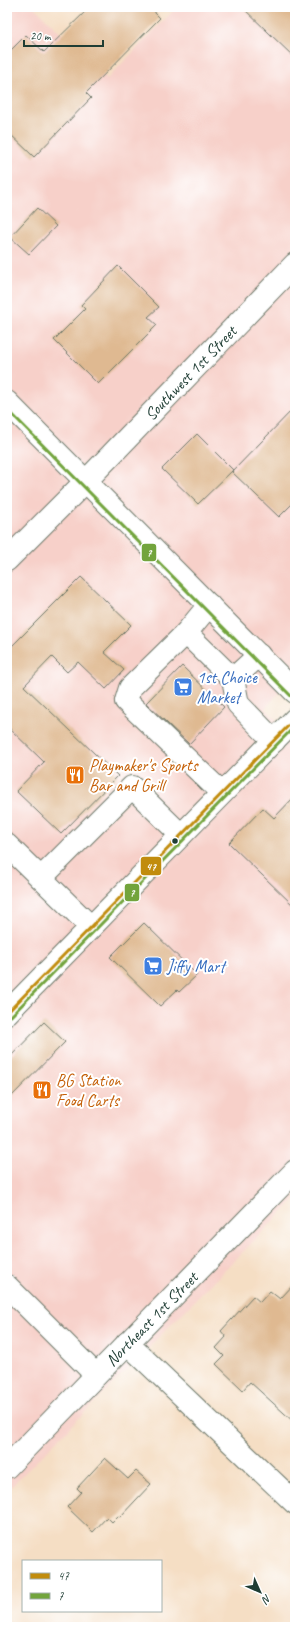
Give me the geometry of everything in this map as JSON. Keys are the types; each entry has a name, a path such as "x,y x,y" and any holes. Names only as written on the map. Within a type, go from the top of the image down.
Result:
{"street":[{"name":"Southwest 1st Street","path":"7,560 86,481 295,264"},
{"path":"7,402 295,692"},
{"path":"210,605 186,633 130,688 126,701 222,793"},
{"path":"186,633 233,679 238,704 274,741"},
{"path":"233,679 258,655"},
{"path":"7,1013 295,719"},
{"path":"41,878 132,787 181,835"},
{"path":"7,845 91,927"},
{"name":"Northeast 1st Street","path":"7,1467 295,1171"},
{"path":"7,1286 96,1374"},
{"path":"127,1343 295,1503"}],"shaded area":[{"path":"7,7 34,7 107,79 177,7 295,7 295,676 265,708 295,739 295,1199 7,1491"}],"building":[{"path":"90,7 155,7 155,13 160,18 86,93 91,98 34,157 7,131 7,54 26,35 44,52"},
{"path":"242,7 295,7 295,58"},
{"path":"37,208 56,226 29,254 10,237"},
{"path":"118,266 159,307 148,317 157,325 98,384 54,340 85,309 81,305"},
{"path":"295,407 295,501 279,517 232,472"},
{"path":"197,434 233,470 198,504 162,469"},
{"path":"81,577 131,625 104,652 124,670 106,689 78,662 67,672 52,657 24,686 118,776 61,834 16,791 44,762 7,726 7,651"},
{"name":"1st Choice Market","path":"182,666 224,707 189,744 146,703"},
{"path":"295,796 295,907 229,843 263,808 274,818"},
{"name":"Jiffy Mart","path":"144,923 197,975 179,992 177,990 160,1006 110,957"},
{"path":"44,1022 65,1042 7,1101 7,1060"},
{"path":"295,1283 295,1423 250,1382 243,1390 216,1364 224,1356 216,1348 226,1337 221,1331 253,1296 260,1302 270,1291 280,1299"},
{"path":"105,1458 128,1479 136,1471 151,1484 120,1517 118,1516 112,1522 107,1517 93,1532 67,1507 81,1492 77,1488"}],"transit line":[{"name":"7","path":"7,409 291,696"},
{"name":"47","path":"7,1013 295,719"},
{"name":"7","path":"11,1016 295,726"}],"place":[{"name":"1st Choice Market","path":"183,687"},
{"name":"Playmaker's Sports Bar and Grill","path":"75,775"},
{"name":"Jiffy Mart","path":"153,966"},
{"name":"BG Station Food Carts","path":"42,1090"}]}
